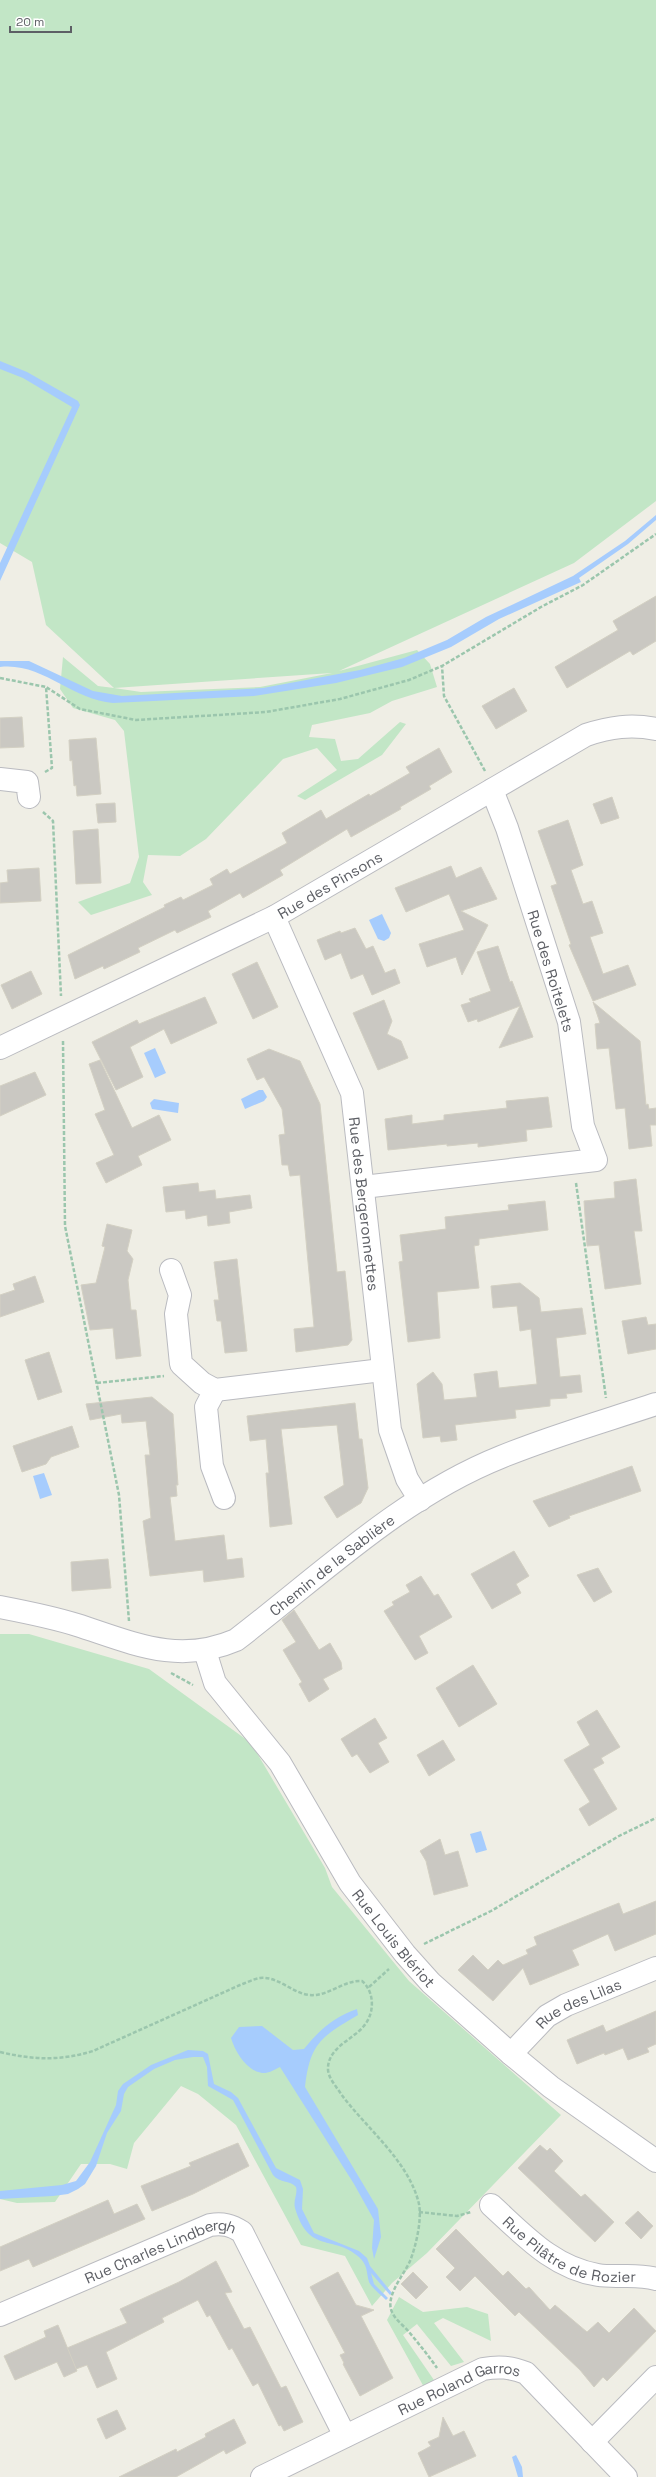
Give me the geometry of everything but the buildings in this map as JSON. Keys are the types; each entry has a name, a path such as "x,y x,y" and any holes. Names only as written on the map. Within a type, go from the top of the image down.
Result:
{"street":[{"name":"Rue des Pinsons","path":"0,1048 274,917 586,735 605,729 627,726 656,729"},
{"path":"0,779 28,789"},
{"name":"Rue des Roitelets","path":"363,1187 596,1160 583,1126 569,1022 507,828 492,790"},
{"name":"Rue des Bergeronnettes","path":"274,917 352,1093 382,1370 394,1443 407,1479 420,1500"},
{"path":"171,1270 180,1295 176,1314 181,1364 189,1373 215,1390 382,1370"},
{"path":"215,1390 206,1407 212,1466 224,1498"},
{"name":"Chemin de la Sablière","path":"0,1607 69,1622 126,1641 181,1653 205,1651 236,1640 332,1562 420,1500 501,1457 656,1404"},
{"name":"Rue Louis Blériot","path":"205,1651 215,1683 280,1763 350,1883 405,1954 431,1983 511,2054 551,2087 656,2161"},
{"name":"Rue des Lilas","path":"511,2054 546,2016 566,2005 656,1968"},
{"name":"Rue Pilâtre de Rozier","path":"491,2205 557,2261 599,2275 646,2276 656,2279"},
{"name":"Rue Charles Lindbergh","path":"0,2315 210,2225 222,2223 232,2226 242,2232 345,2436"},
{"name":"Rue Roland Garros","path":"262,2477 448,2385 483,2369 497,2366 512,2367 526,2373 626,2477"},
{"path":"592,2442 656,2377"}],"path":[{"path":"0,678 46,687 80,709 136,720 266,712 340,699 410,680 442,666 541,607 583,585 656,534"},
{"path":"442,666 444,696 488,776 492,790"},
{"path":"46,687 52,768 28,789 53,821 62,1019 65,1226 119,1495 129,1622 126,1641"},
{"path":"573,1163 609,1420"},
{"path":"97,1383 189,1373"},
{"path":"168,1671 202,1689 215,1683"},
{"path":"369,1987 405,1954 491,1911 619,1836 656,1818"},
{"path":"0,2052 24,2058 72,2058 93,2051 240,1985 260,1978 269,1978 295,1991 310,1995 321,1994 353,1981 362,1982 369,1987 372,1994 372,2010 364,2027 343,2042 335,2052 328,2065 328,2071 331,2079 352,2108 387,2148 409,2180 419,2205 418,2229 410,2260 391,2297 392,2313 425,2350 448,2385"},
{"path":"419,2212 457,2216 491,2205"}],"green space":[{"path":"0,0 656,0 656,501 574,563 339,671 417,650 430,664 437,687 392,701 370,713 312,725 309,737 335,739 341,761 358,759 400,722 406,724 382,755 305,800 297,796 337,770 317,748 283,759 206,839 180,856 148,855 143,882 152,895 91,915 78,902 130,883 139,857 124,731 115,720 73,708 60,689 63,657 98,686 114,688 46,625 32,562 0,543","holes":["332,673 260,687 141,692 114,688"]},
{"path":"0,1634 29,1634 149,1669 251,1743 325,1868 332,1887 409,1981 561,2115 427,2253 392,2283 372,2306 345,2256 301,2245 236,2125 198,2094 181,2086 134,2143 127,2169 110,2164 81,2164 55,2202 17,2203 0,2199"},
{"path":"399,2297 423,2312 467,2307 488,2314 491,2341 443,2318 434,2323 464,2362 451,2366 417,2324 403,2335 436,2383 425,2389 387,2320"}],"water":[{"path":"0,361 27,372 78,401 80,405 0,581 0,563 72,407 23,378 0,369"},
{"path":"656,515 656,520 628,544 579,578 581,582 499,619 451,647 402,667 336,683 254,696 113,703 84,695 30,670 15,667 0,667 0,661 29,661 93,691 122,696 263,688 360,670 404,658 447,640 486,617 573,576 625,541"},
{"path":"382,914 391,933 389,938 384,941 378,939 369,920"},
{"path":"155,1048 166,1073 155,1078 144,1053"},
{"path":"259,1090 263,1090 267,1097 264,1101 245,1109 241,1099"},
{"path":"154,1099 179,1103 178,1113 152,1109 150,1103"},
{"path":"44,1473 52,1495 40,1499 33,1476"},
{"path":"481,1831 487,1850 476,1853 470,1834"},
{"path":"357,2009 358,2015 326,2036 314,2051 307,2072 305,2087 378,2209 381,2237 374,2259 372,2248 374,2220 354,2184 280,2067 265,2073 253,2069 247,2065 239,2055 231,2038 239,2027 262,2026 293,2050 304,2049 315,2036 334,2020"},
{"path":"188,2050 203,2051 208,2054 214,2084 231,2092 238,2098 276,2168 300,2180 303,2189 302,2209 314,2233 359,2251 367,2258 370,2266 392,2293 390,2295 371,2273 374,2284 388,2298 386,2300 370,2284 365,2266 359,2257 340,2246 322,2242 307,2232 301,2223 295,2208 296,2187 291,2183 275,2178 233,2100 208,2086 207,2067 203,2057 175,2060 154,2069 128,2087 124,2094 121,2111 107,2133 96,2166 85,2184 78,2189 68,2194 53,2196 0,2199 0,2191 62,2185 76,2181 90,2162 116,2105 118,2091 123,2084 151,2065"},
{"path":"516,2455 522,2467 523,2477 518,2477 512,2457"}]}
